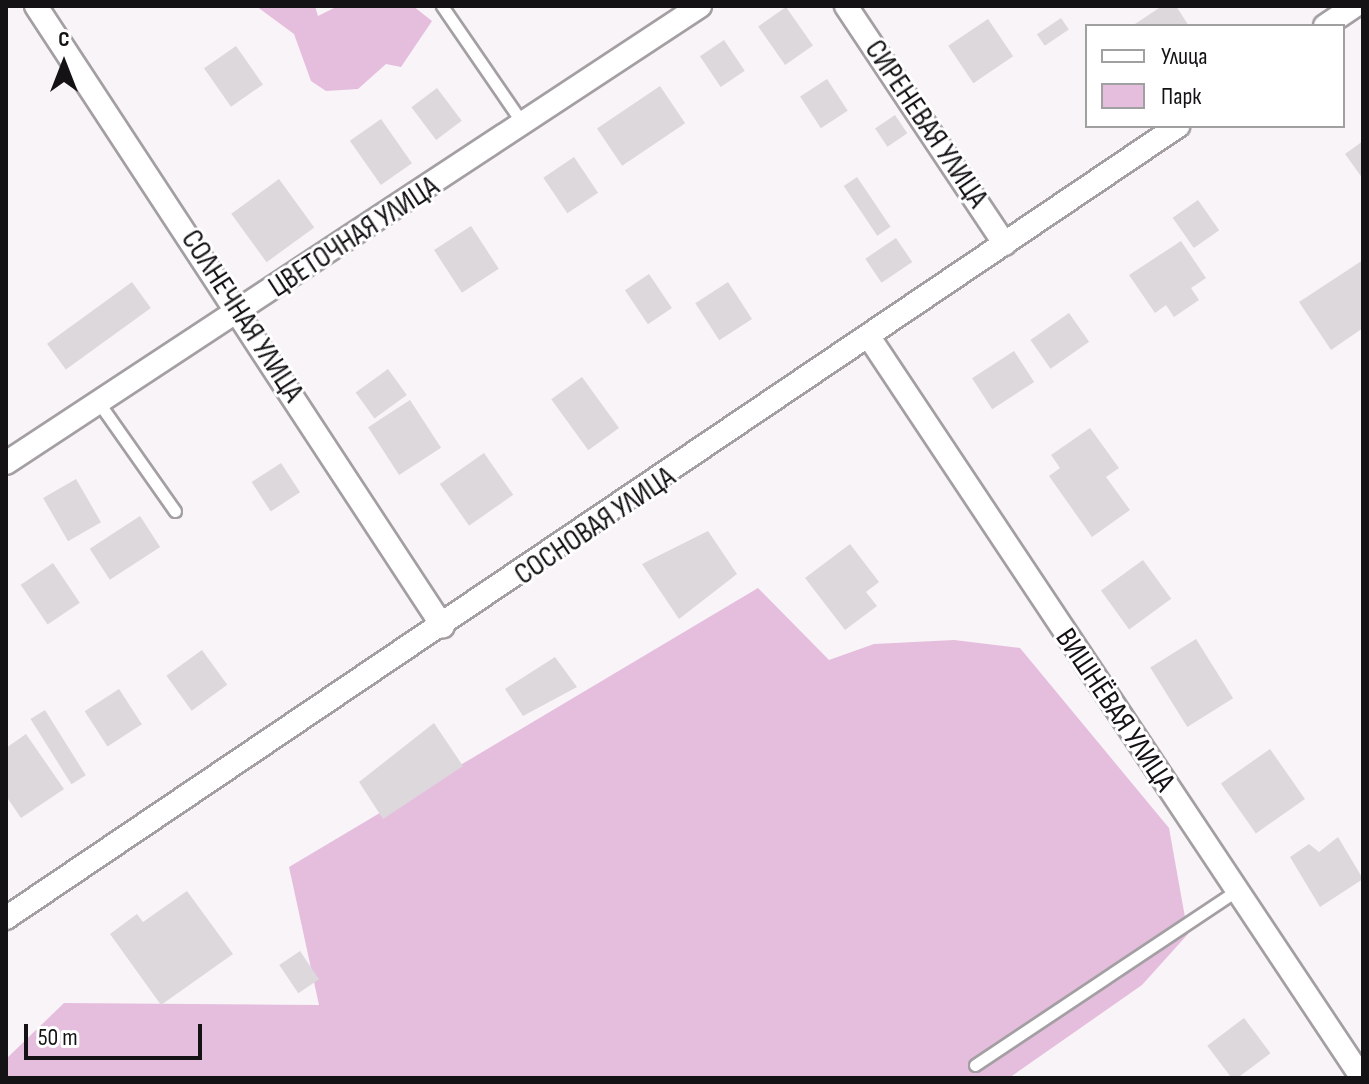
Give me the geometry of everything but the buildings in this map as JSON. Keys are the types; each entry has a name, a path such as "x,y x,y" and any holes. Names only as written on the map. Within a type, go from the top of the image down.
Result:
{"street":[{"name":"СОЛНЕЧНАЯ УЛИЦА","path":"36,6 240,311 443,627"},
{"name":"ЦВЕТОЧНАЯ УЛИЦА","path":"6,463 524,126 700,6"},
{"name":"СИРЕНЕВАЯ УЛИЦА","path":"846,6 1005,244"},
{"path":"1328,24 1355,6"},
{"name":"СОСНОВАЯ УЛИЦА","path":"6,918 871,340 1175,128"},
{"name":"ВИШНЁВАЯ УЛИЦА","path":"871,340 1362,1078"}],"lane":[{"path":"442,6 524,126"},
{"path":"99,403 175,511"},
{"path":"975,1065 1236,891"}],"green space":[{"path":"256,6 315,6 318,16 338,6 413,6 432,21 401,67 386,64 358,89 326,91 311,81 294,34"},
{"path":"758,588 829,660 874,644 954,640 1020,648 1169,828 1188,934 1142,985 1009,1078 6,1078 6,1059 64,1003 319,1005 289,867"}]}
